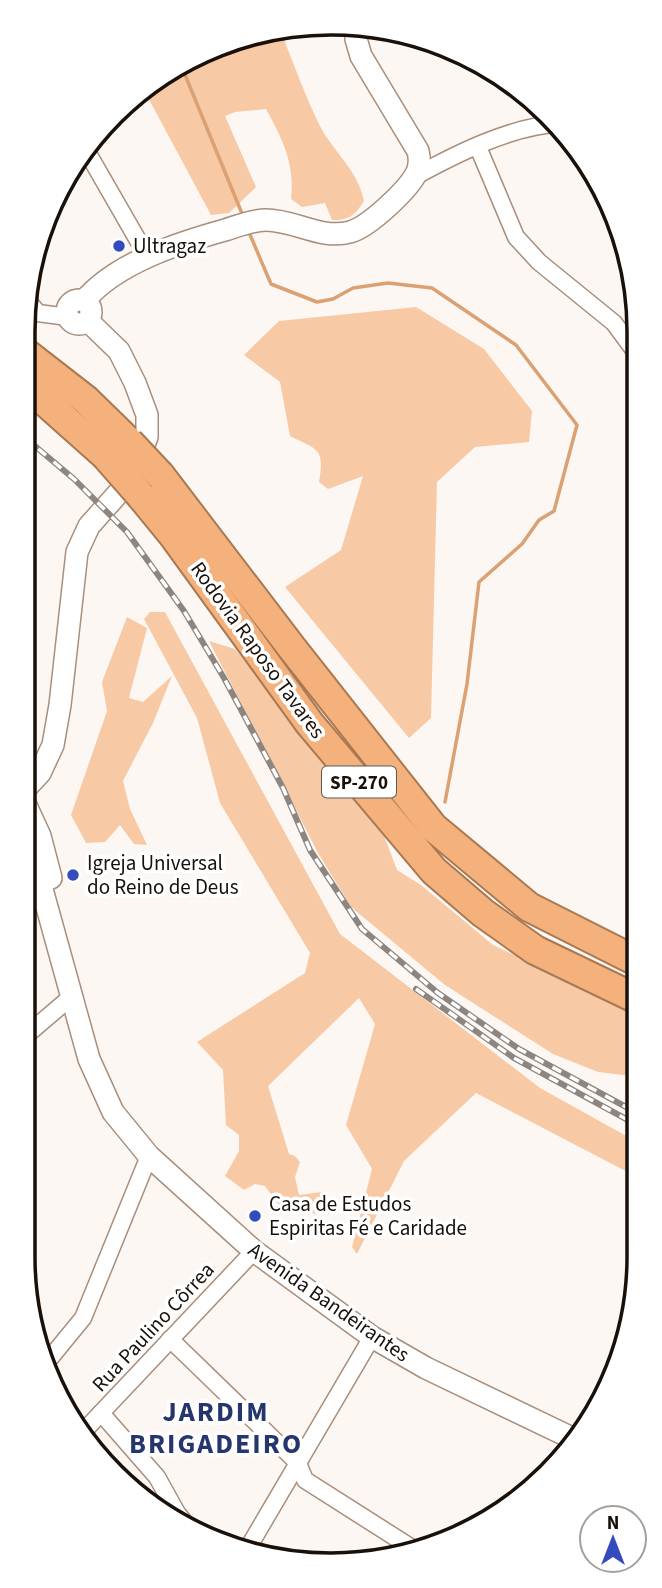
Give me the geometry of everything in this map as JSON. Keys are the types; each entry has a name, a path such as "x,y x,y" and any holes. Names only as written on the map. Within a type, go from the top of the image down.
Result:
{"highway":[{"name":"Rodovia Raposo Tavares","path":"35,360 86,400 117,448 141,496 173,535 310,724 434,871 483,913 535,950 627,994"},
{"name":"Rodovia Raposo Tavares","path":"35,391 160,475 433,827 529,907 627,956"}],"main road":[{"path":"35,778 52,745 64,673 77,552 89,526 130,480 147,437 147,415 119,351 80,313 94,289 148,256 234,227 257,221 274,221 329,233 348,233 373,218 414,177 419,166 418,152 357,39"},
{"name":"Avenida Bandeirantes","path":"35,825 61,918 71,997"},
{"name":"Avenida Bandeirantes","path":"35,869 89,1059 113,1112 149,1156 254,1251 372,1336 426,1368 567,1436"}],"street":[{"path":"414,177 455,154 543,125"},
{"path":"478,147 516,237 538,262 614,323 627,341"},
{"path":"418,152 455,154"},
{"path":"91,158 148,256"},
{"path":"36,311 38,313 80,313"},
{"path":"35,1028 71,997"},
{"path":"52,1355 83,1318 149,1156"},
{"name":"Rua Paulino Côrrea","path":"89,1426 254,1251"},
{"path":"251,1542 372,1336"},
{"path":"170,1339 298,1463 305,1480 405,1544"},
{"path":"101,1413 157,1477 174,1507"}],"shaded area":[{"path":"284,39 320,126 357,180 364,201 355,213 347,218 332,220 325,203 302,207 291,199 289,163 278,131 266,109 235,112 225,116 256,187 229,213 211,215 148,98 183,75 218,58 254,45"},
{"path":"416,307 484,349 532,411 529,442 475,447 437,482 431,718 409,738 285,587 341,550 363,476 328,489 319,482 320,456 307,444 290,436 280,382 244,355 279,321"},
{"path":"150,612 165,612 340,934 540,1088 627,1136 627,1172 476,1093 404,1161 357,1254 352,1247 372,1169 346,1125 375,1024 359,998 268,1086 289,1154 300,1162 295,1177 299,1195 322,1192 333,1202 333,1214 284,1212 265,1186 255,1184 244,1190 225,1176 239,1151 239,1135 226,1125 223,1070 197,1042 305,973 310,953 220,803 197,718 144,619"},
{"path":"127,617 147,628 129,698 143,702 172,676 153,723 123,781 130,809 147,845 134,844 120,825 105,842 86,843 71,815 107,711 102,682"},
{"path":"209,641 235,649 318,755 380,825 397,870 421,885 493,945 627,1007 627,1076 598,1072 553,1054 445,985 351,907 318,853"}],"waterway":[{"path":"185,74 243,216"},
{"path":"248,230 271,284 317,302 333,299 353,288 388,283 432,288 516,345 577,425 554,511 539,520 522,544 479,582 467,684 445,802"}],"railway":[{"path":"35,446 74,479 127,532 184,611 224,678 283,788 310,850 362,929 438,993 519,1049 627,1108"},
{"path":"416,989 514,1058 627,1119"}],"place":[{"name":"Ultragaz","path":"119,246"},
{"name":"Igreja Universal do Reino de Deus","path":"73,875"},
{"name":"Casa de Estudos Espiritas Fé e Caridade","path":"255,1216"}],"district":[{"name":"JARDIM BRIGADEIRO","path":"216,1427"}]}
